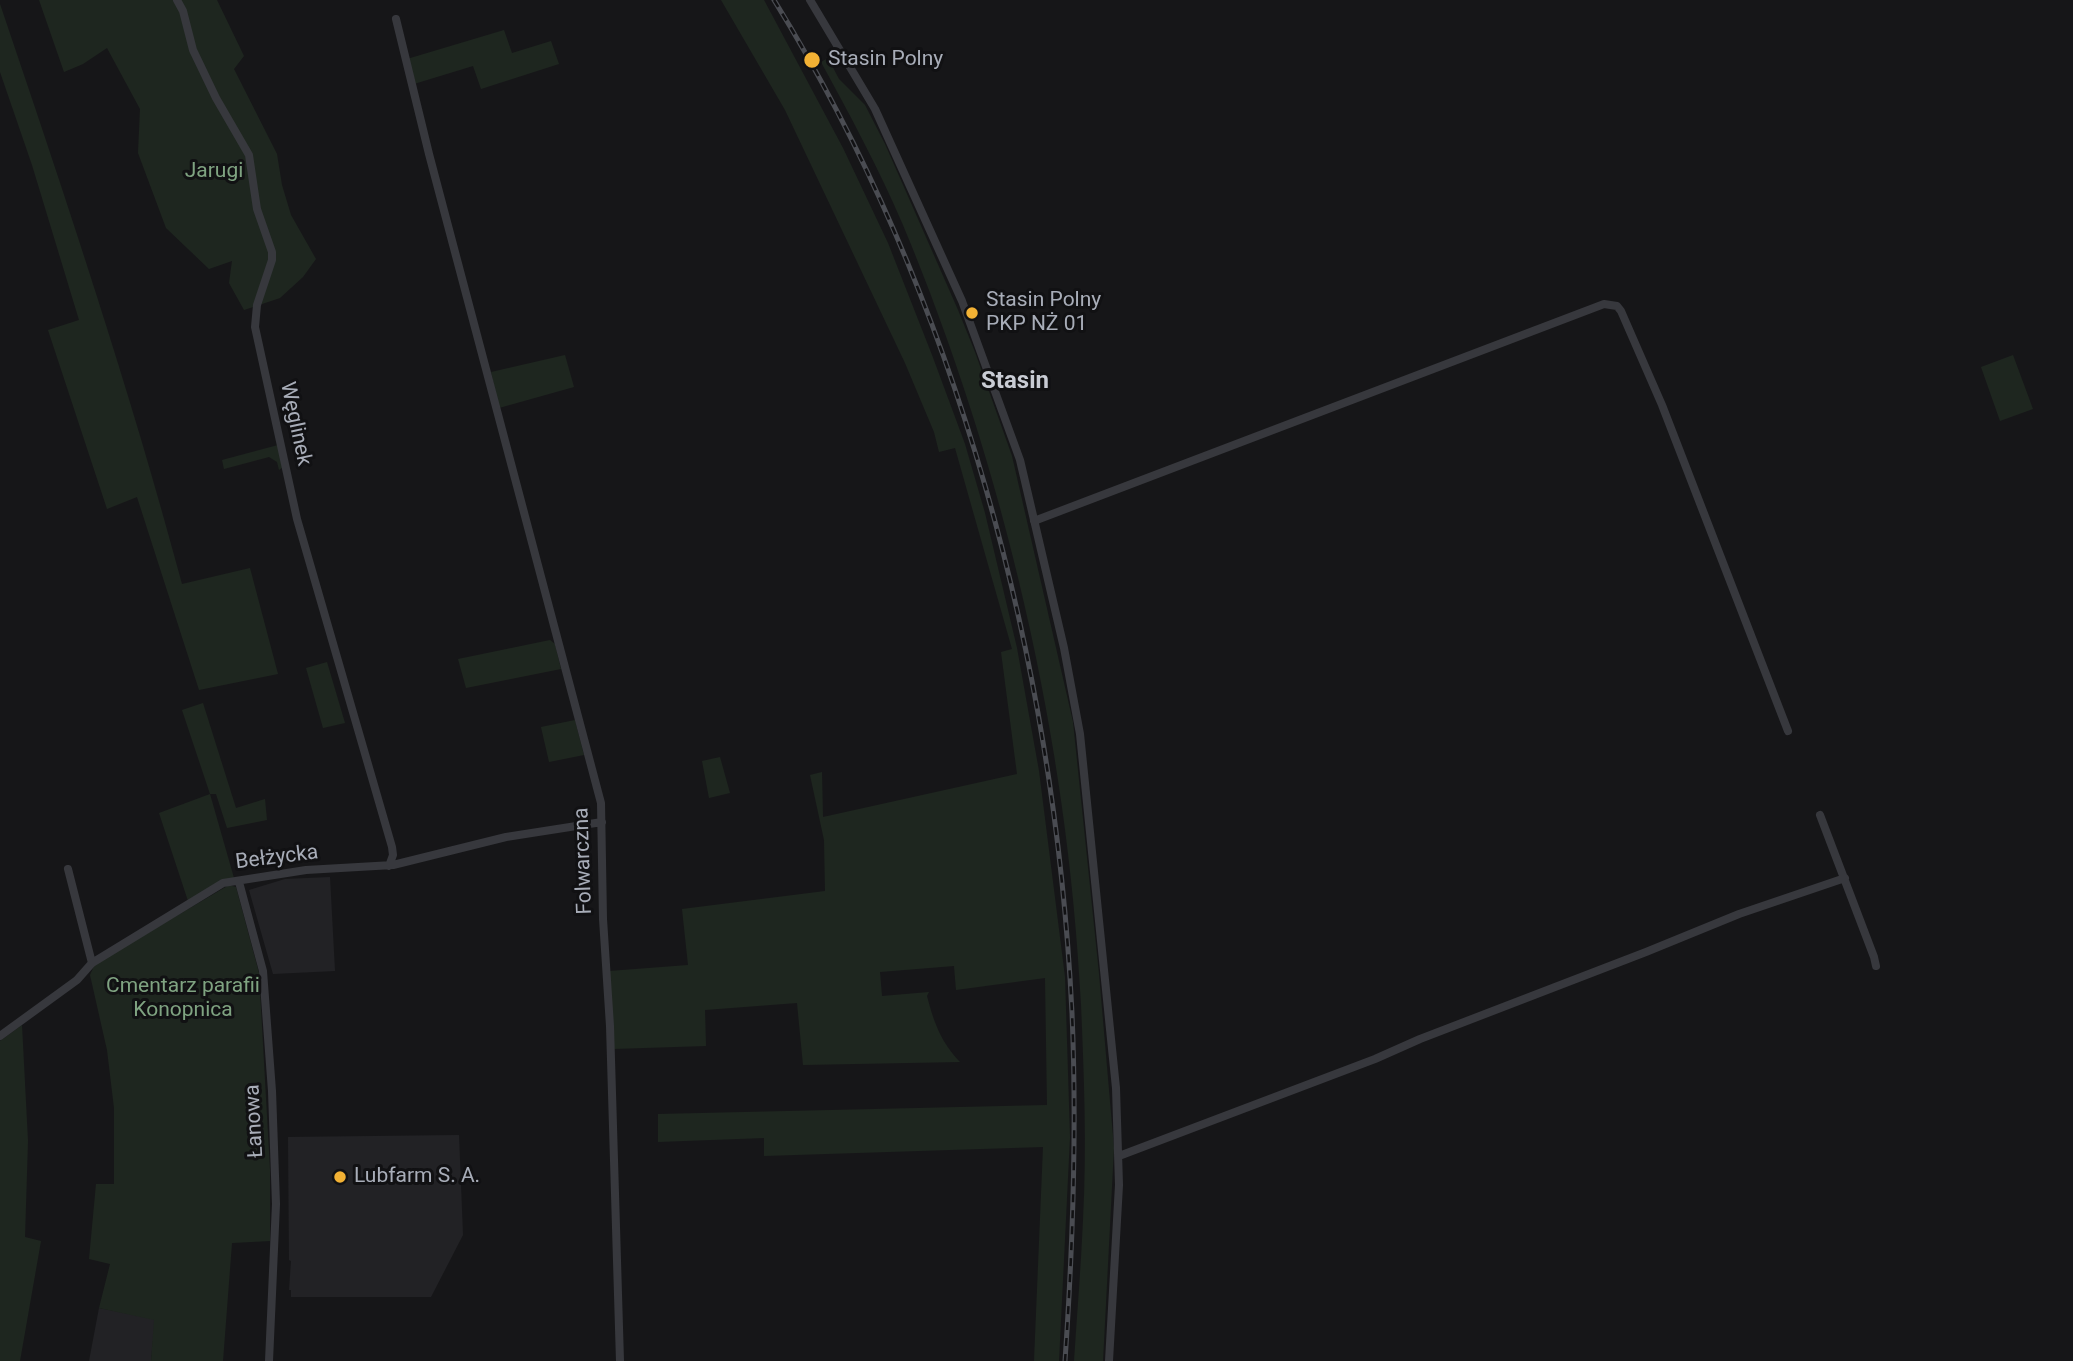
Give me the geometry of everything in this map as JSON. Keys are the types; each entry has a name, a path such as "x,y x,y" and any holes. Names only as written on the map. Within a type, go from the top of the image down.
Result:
{"street":[{"name":"Węglinek","path":"177,0 183,11 193,50 248,155 257,209 272,252 272,260 257,305 255,327 297,519 392,847 389,866"},
{"path":"810,0 875,109 962,301 1018,452 1070,675 1080,734 1116,1088 1119,1156 1109,1361"},
{"name":"Folwarczna","path":"396,19 601,803 620,1361"},
{"path":"1034,521 1604,304 1617,306 1662,405 1788,731"},
{"path":"1820,815 1874,957 1875,966"},
{"name":"Bełżycka","path":"0,1035 77,980 92,963 223,883 275,873 389,866 506,837 602,822"},
{"path":"68,869 92,963"},
{"path":"1119,1156 1375,1059 1739,914 1845,878"},
{"name":"Łanowa","path":"239,882 263,971 272,1091 276,1204 269,1361"}],"shaded area":[{"path":"330,877 335,971 273,974 249,890 285,879"},
{"path":"459,1135 463,1235 431,1297 291,1297 288,1137"},
{"path":"99,1308 155,1319 151,1361 89,1361"}],"green space":[{"name":"Jarugi","path":"39,0 217,0 244,56 234,69 277,154 291,215 316,259 303,277 280,298 244,310 229,283 232,261 209,269 166,228 138,153 140,109 107,48 83,64 64,72"},
{"path":"721,0 764,0 843,148 888,243 932,355 965,444 985,513 1017,648 1039,771 1065,977 1070,1137 1059,1361 1034,1361 1043,1147 764,1156 764,1138 658,1142 658,1114 1047,1105 1045,978 956,990 954,966 880,972 882,996 929,992 927,996 939,1032 960,1062 803,1065 797,1003 705,1010 706,1046 613,1049 609,971 688,965 682,909 825,891 824,840 810,775 822,772 823,817 1017,774 1001,652 1012,649 955,448 939,452 934,432 905,363 785,110"},
{"path":"0,4 119,365 182,584 250,568 278,674 199,690 137,497 107,509 48,330 79,320 32,165 0,72"},
{"path":"504,30 512,53 551,41 559,64 481,89 473,66 414,84 407,59"},
{"path":"828,58 839,79 865,105 885,144 975,352 1012,456 1073,722 1114,1148 1103,1361 1074,1361 1085,1166 1081,1004 1074,905 1046,706 1025,607 972,412 939,317 894,204 821,62"},
{"path":"565,355 574,387 499,408 491,372"},
{"path":"2013,355 2033,409 2000,421 1981,367"},
{"path":"278,445 283,467 279,470 277,462 269,457 224,469 222,460"},
{"path":"550,640 555,644 561,669 466,688 458,659"},
{"path":"327,662 345,723 323,728 306,668"},
{"path":"203,703 236,808 265,799 267,820 227,828 216,794 210,794 182,710"},
{"path":"575,720 584,755 549,762 541,727"},
{"path":"720,757 730,793 709,798 702,761"},
{"path":"210,794 234,878 188,901 159,813"},
{"name":"Cmentarz parafii Konopnica","path":"229,885 236,887 259,973 270,1170 270,1241 232,1243 223,1361 151,1361 154,1320 99,1308 110,1264 89,1259 96,1184 114,1184 114,1108 107,1050 90,975 95,964"},
{"path":"22,1025 28,1141 25,1237 41,1241 20,1361 0,1361 0,1041"}],"railway":[{"path":"774,0 839,115 896,235 945,360 986,488 1019,618 1044,750 1062,882 1072,1013 1073,1187 1065,1361"}],"place":[{"name":"Stasin Polny","path":"812,60"},
{"name":"Stasin Polny PKP NŻ 01","path":"972,313"},
{"name":"Lubfarm S. A.","path":"340,1177"}],"district":[{"name":"Stasin","path":"1015,382"}]}
